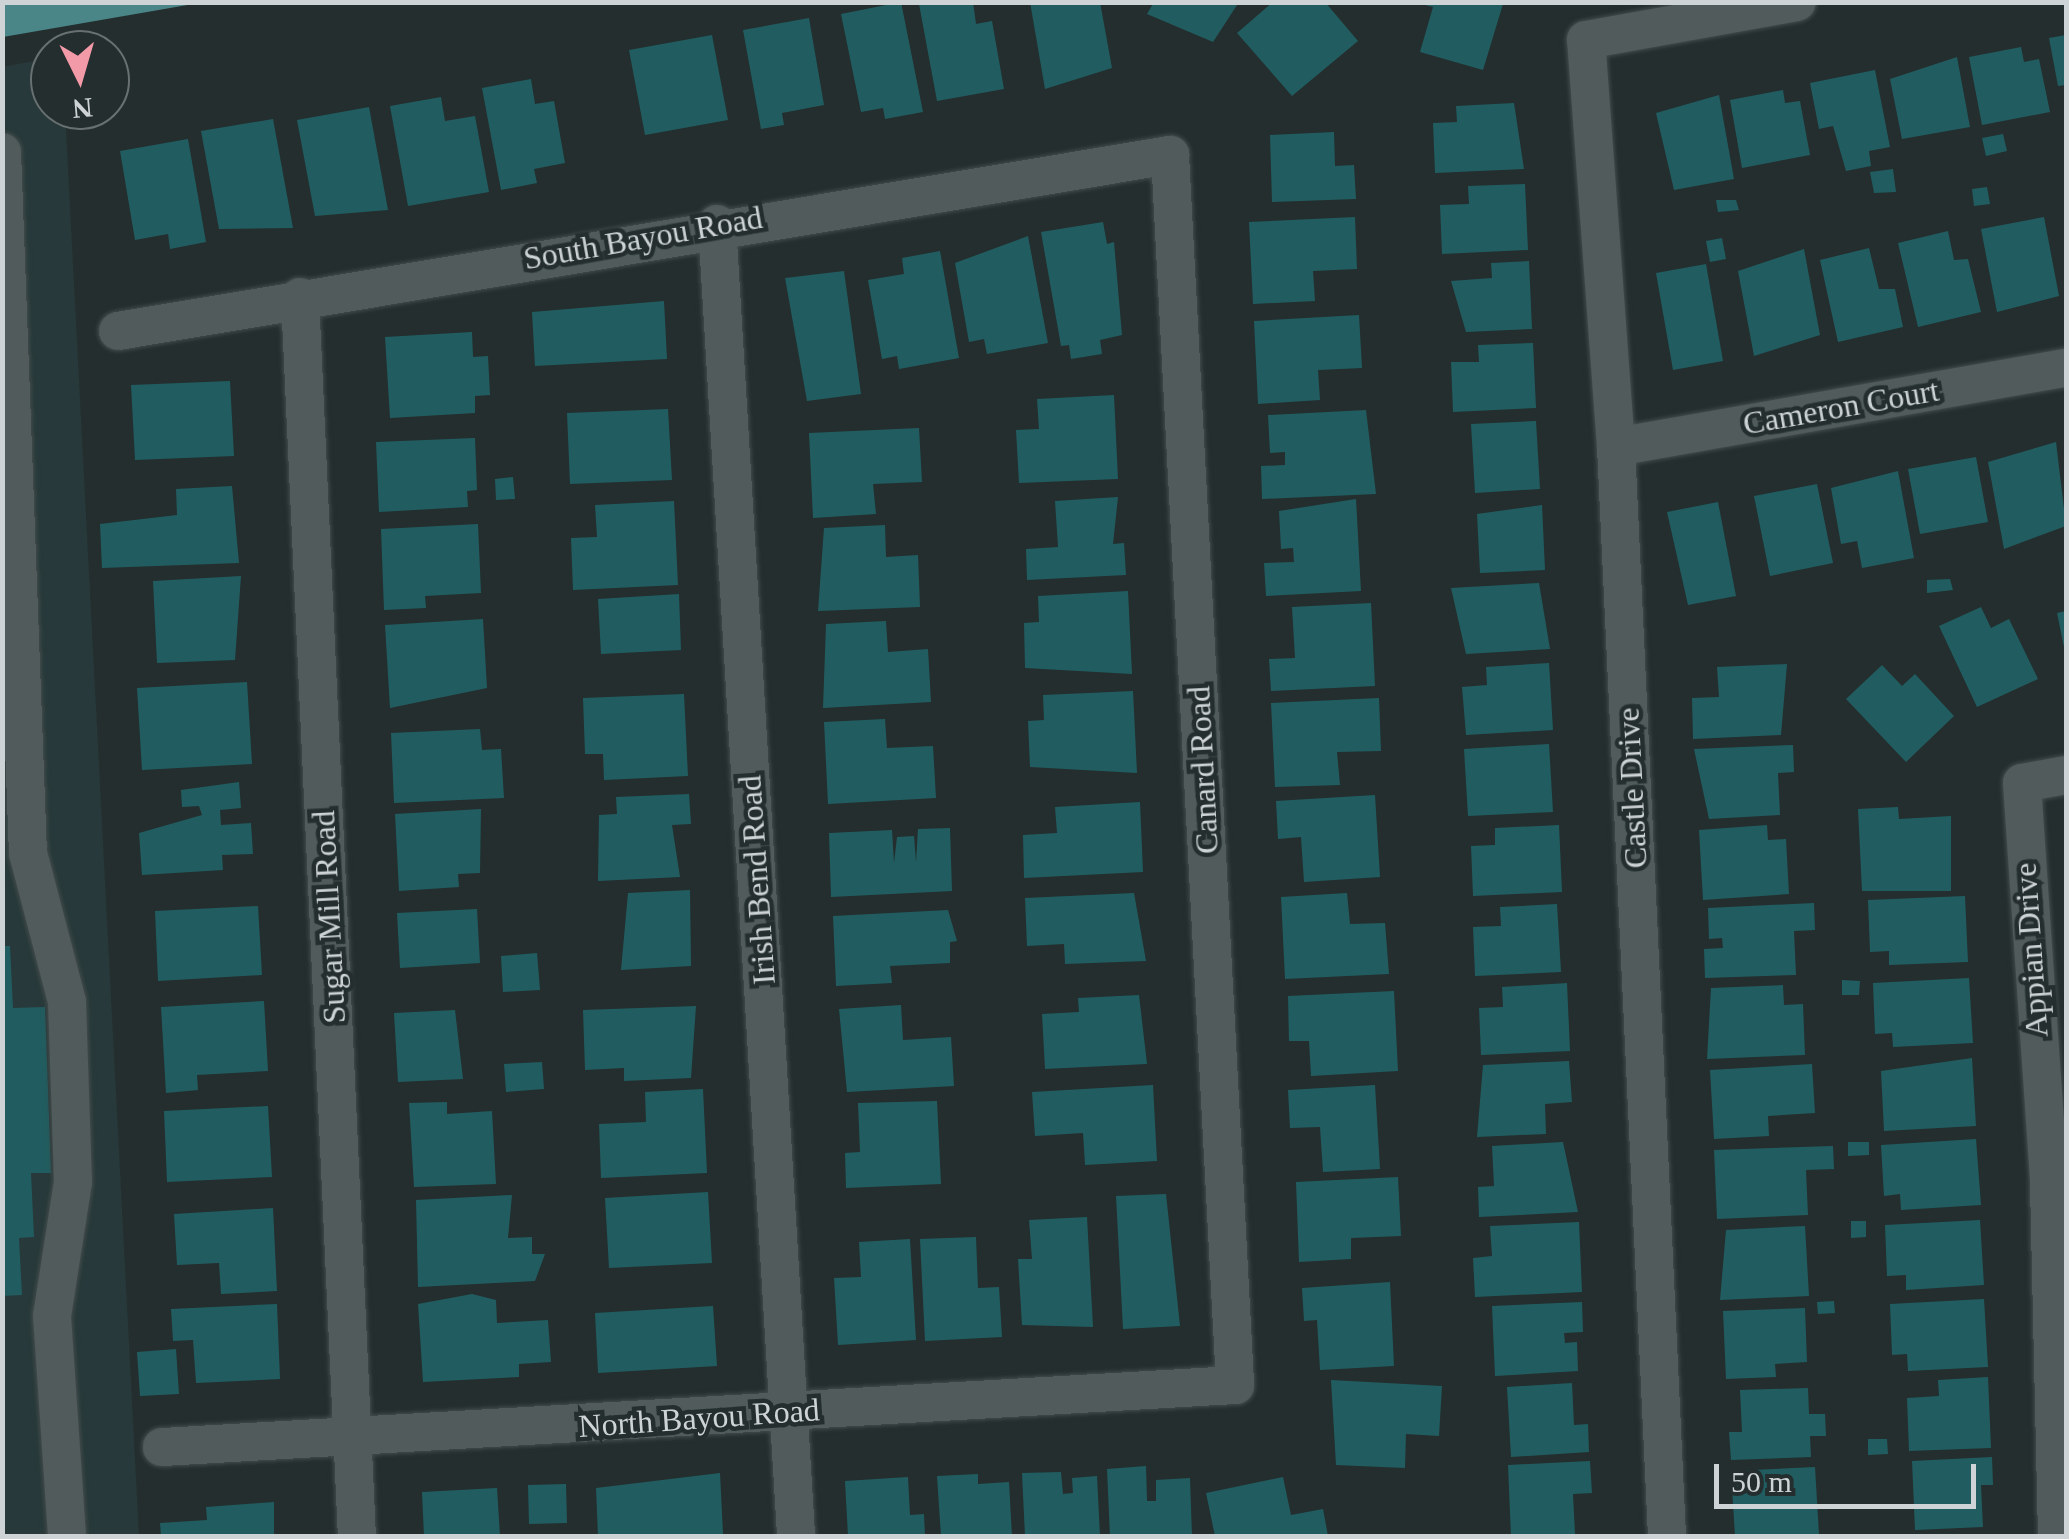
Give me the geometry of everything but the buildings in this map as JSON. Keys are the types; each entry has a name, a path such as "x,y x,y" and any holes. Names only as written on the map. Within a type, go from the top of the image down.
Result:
{"street":[{"name":"Castle Drive","path":"1667,1536 1616,447 1586,40 1797,2"},
{"path":"2,152 13,709 28,854 67,1002 72,1182 52,1316 66,1536"},
{"name":"South Bayou Road","path":"118,331 717,224 1170,155"},
{"name":"Canard Road","path":"1170,155 1235,1385"},
{"name":"Irish Bend Road","path":"717,224 796,1536"},
{"name":"Sugar Mill Road","path":"300,297 357,1536"},
{"name":"Cameron Court","path":"1616,447 2066,368"},
{"name":"Appian Drive","path":"2057,1536 2058,1178 2022,783 2066,776"},
{"name":"North Bayou Road","path":"162,1447 353,1440 1235,1385"}],"shaded area":[{"path":"30,62 30,130 66,130 139,1536 3,1536 2,67"}],"water":[{"path":"3,2 199,2 30,30 3,37"}]}
